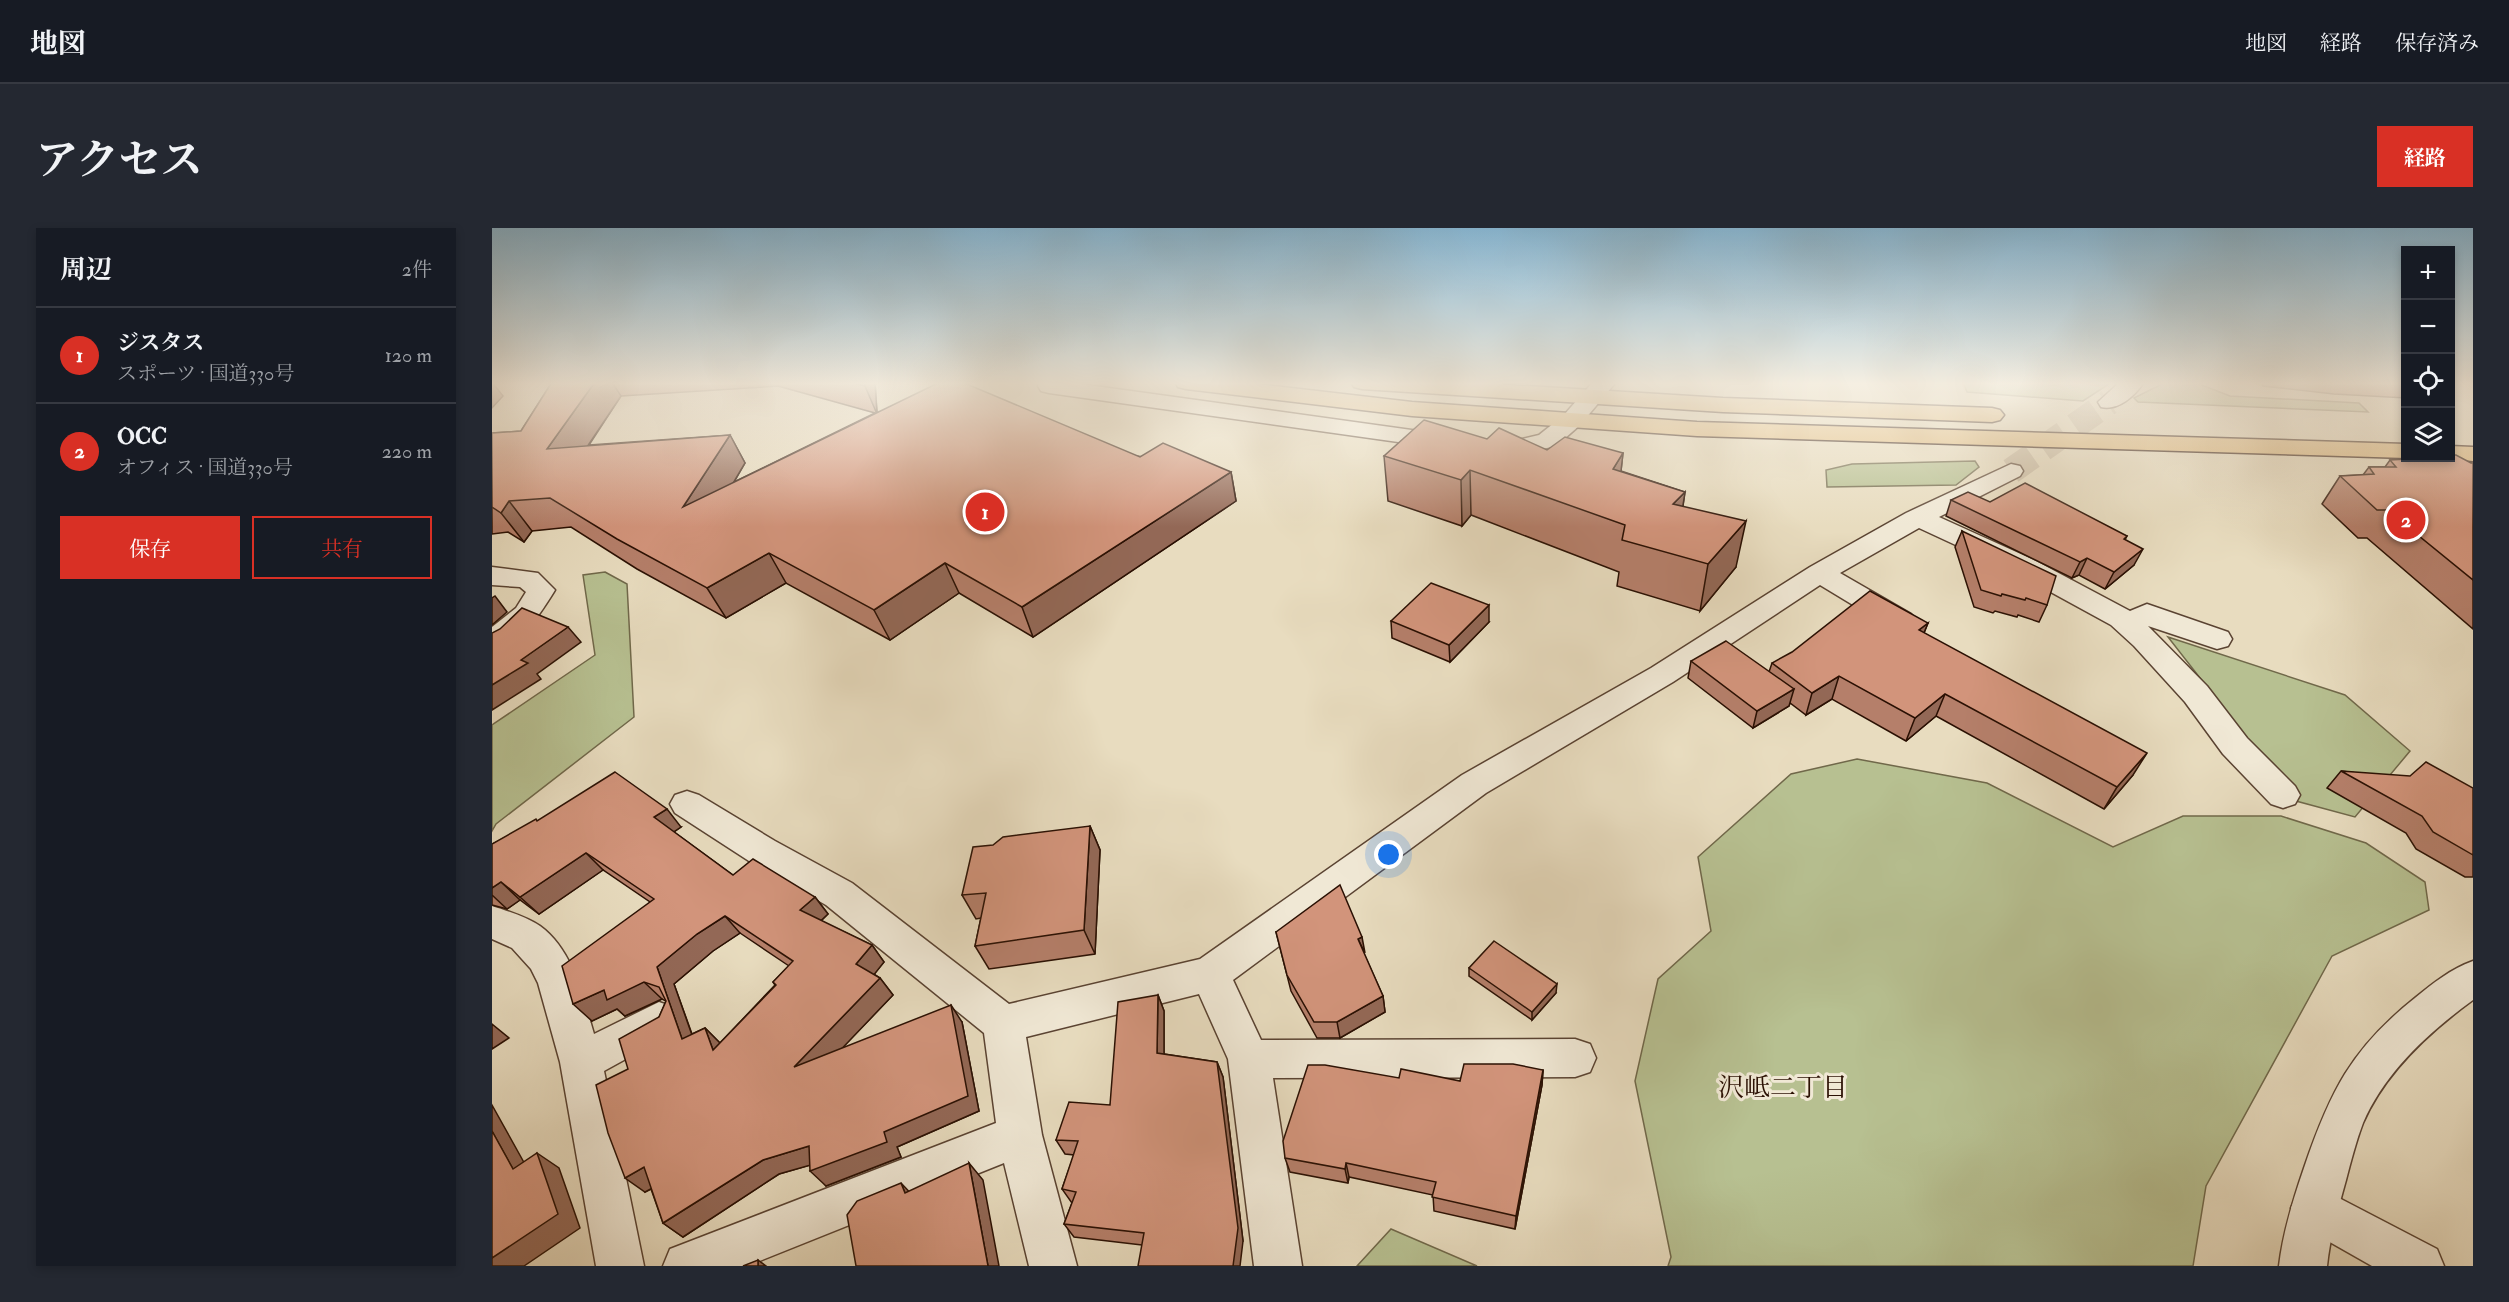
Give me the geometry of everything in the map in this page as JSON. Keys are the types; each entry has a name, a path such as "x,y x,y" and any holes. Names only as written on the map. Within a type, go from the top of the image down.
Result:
{"highway":[{"path":"1756,430 2401,451"},
{"path":"2369,430 2401,432"},
{"path":"2455,434 2473,434"},
{"path":"2455,453 2473,454"}],"street":[{"path":"1366,430 1505,450 1547,441 1560,430"},
{"path":"1003,1024 1210,974 1474,784 1662,675 1820,573 1919,518 2012,471"},
{"path":"1919,518 2026,567 2121,618 2196,694 2235,746 2283,795"},
{"path":"1820,573 1924,634"},
{"path":"492,576 528,579 541,590 526,614 492,643"},
{"path":"2129,625 2147,613 2217,639"},
{"path":"687,804 762,851 839,894 1003,1024 1020,1135 1053,1266"},
{"path":"492,922 526,937 545,957 558,982 581,1062 620,1266"},
{"path":"1210,974 1249,1059 1278,1266"},
{"path":"2303,1266 2314,1208 2345,1112 2368,1072 2400,1035 2444,998 2473,978"},
{"path":"581,1062 661,1019"},
{"path":"1249,1059 1575,1058"},
{"path":"687,1266 1020,1135"},
{"path":"2314,1208 2420,1266"}],"green space":[{"path":"1975,461 1979,467 1956,485 1827,487 1826,470 1852,464"},
{"path":"605,572 627,584 634,717 496,824 492,831 492,725 595,655 583,575"},
{"path":"2168,637 2345,695 2410,751 2355,817 2296,801"},
{"path":"1857,759 1987,783 2113,847 2183,816 2281,816 2366,843 2425,882 2429,910 2332,956 2206,1186 2193,1266 1668,1266 1671,1257 1635,1081 1658,979 1711,931 1698,857 1791,774"},
{"path":"1391,1229 1477,1266 1357,1266"}],"building":[{"path":"560,430 547,449 730,435 683,507 840,430 1077,430 1140,457 1163,443 1231,472 1022,607 945,563 874,610 769,553 707,588 617,539 550,498 509,501 501,513 492,507 492,433"},
{"path":"1412,430 1459,430 1487,439 1496,430 1504,430 1547,450 1565,437 1623,453 1613,469 1685,492 1673,504 1746,521 1708,564 1622,540 1625,525 1470,470 1461,480 1384,456"},
{"path":"2456,455 2473,463 2473,580 2387,510 2377,510 2340,476 2374,474 2369,467 2396,467 2390,460 2455,462"},
{"path":"2025,483 2127,536 2124,539 2143,549 2114,572 2087,558 2080,562 1951,500 1968,492 1990,502"},
{"path":"1962,531 2056,576 2047,605 2026,598 2025,600 2002,594 2001,596 1981,590"},
{"path":"1431,583 1489,605 1449,645 1391,621"},
{"path":"1870,591 1928,623 1919,630 2147,753 2117,787 1945,694 1915,718 1839,676 1812,693 1772,663 1792,652"},
{"path":"522,608 568,627 521,660 528,663 492,685 492,633 500,629"},
{"path":"1726,641 1794,689 1757,711 1691,661"},
{"path":"2426,762 2473,788 2473,855 2433,832 2422,816 2341,771 2410,776"},
{"path":"615,772 667,809 654,817 733,875 753,859 815,897 800,910 872,945 856,964 880,978 794,1067 951,1005 968,1096 884,1132 887,1142 810,1171 809,1146 763,1160 663,1223 644,1167 625,1178 608,1133 596,1085 628,1069 619,1039 659,1017 666,1001 659,987 644,982 607,1000 604,990 573,1004 562,966 654,899 586,853 520,897 501,882 492,888 492,844 536,819 537,821","holes":["725,916 793,961 773,982 776,985 713,1050 705,1028 682,1039 657,967 697,934"]},
{"path":"1090,826 1084,930 975,946 986,893 962,895 973,847 993,845 1003,837"},
{"path":"1340,885 1362,937 1358,939 1383,996 1337,1022 1314,1022 1287,975 1276,932"},
{"path":"1494,941 1557,984 1532,1012 1469,968"},
{"path":"1158,995 1157,1053 1217,1062 1238,1228 1233,1266 1138,1266 1144,1233 1064,1224 1076,1192 1062,1189 1078,1141 1056,1140 1069,1102 1110,1105 1118,1002"},
{"path":"1464,1064 1513,1064 1543,1070 1516,1216 1432,1197 1436,1182 1346,1163 1345,1169 1285,1158 1283,1141 1308,1065 1325,1065 1399,1078 1401,1069 1460,1081"},
{"path":"492,1131 513,1169 537,1153 558,1214 492,1258"},
{"path":"969,1163 988,1266 856,1266 847,1215 857,1201 901,1183 905,1193"},
{"path":"758,1260 758,1266 743,1266"}],"tunnel":[{"path":"2011,471 2069,430"}],"place":[{"name":"ジスタス","path":"985,512"},
{"name":"OCC","path":"2406,520"}],"district":[{"name":"沢岻二丁目","path":"1783,1087"}]}
